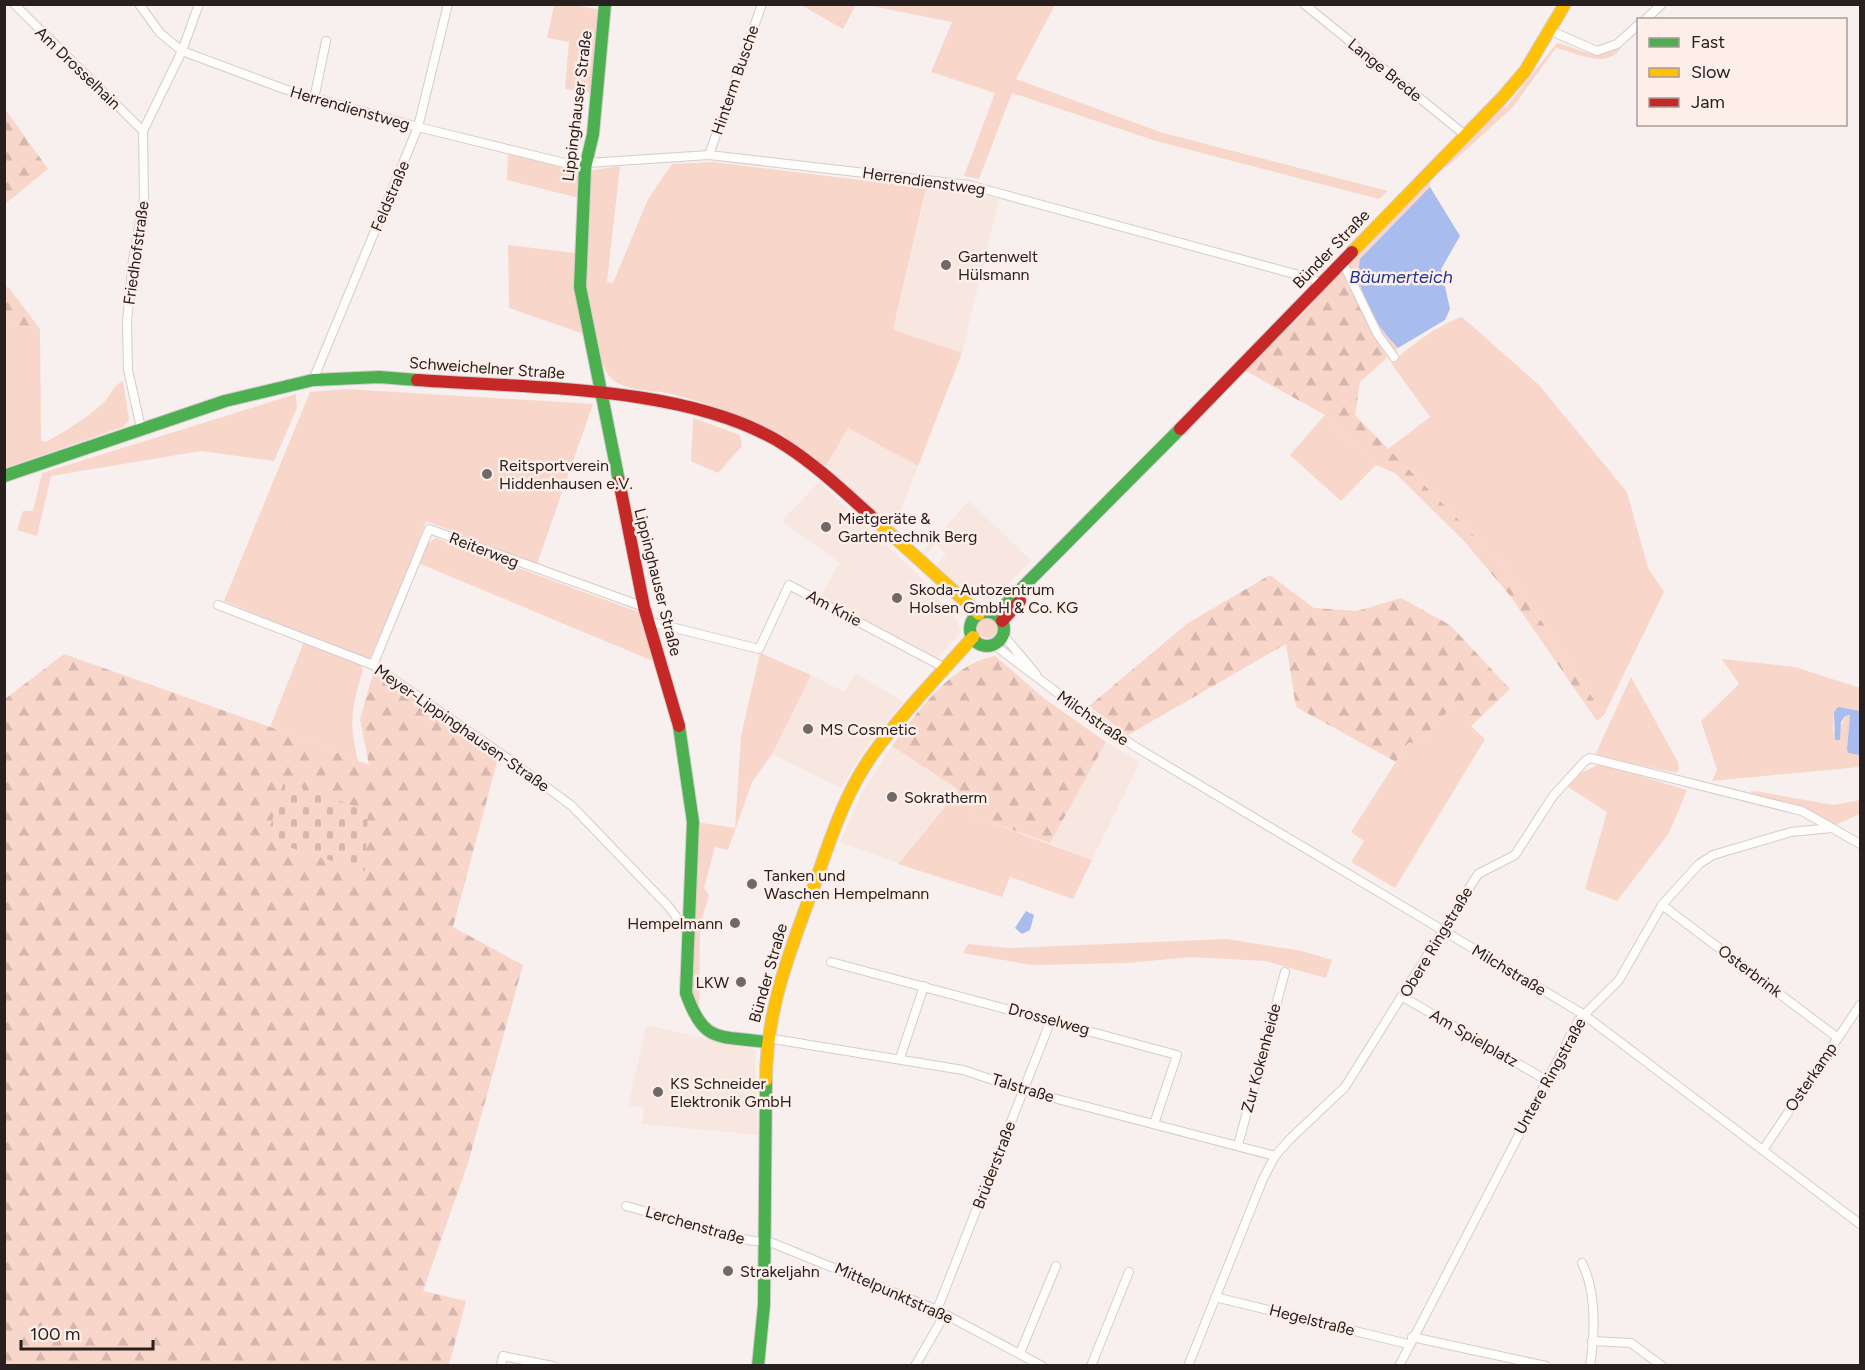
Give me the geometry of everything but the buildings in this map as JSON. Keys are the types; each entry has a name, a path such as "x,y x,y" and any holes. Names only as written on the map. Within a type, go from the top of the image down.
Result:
{"street":[{"name":"Am Drosselhain","path":"14,4 143,130"},
{"name":"Herrendienstweg","path":"139,4 160,33 182,51 314,99 418,127 586,166 709,155 969,185 1313,279 1320,284"},
{"name":"Friedhofstraße","path":"141,428 128,370 127,322 133,260 144,198 143,130 182,51 199,4"},
{"name":"Feldstraße","path":"313,380 418,127 448,4"},
{"name":"Lippinghauser Straße","path":"605,4 593,134 586,166 580,287 647,621 679,725 687,770 693,822 686,993 695,1018 704,1029 717,1037 766,1040"},
{"name":"Hinterm Busche","path":"709,155 762,4"},
{"name":"Lange Brede","path":"1304,4 1465,135"},
{"name":"Bünder Straße","path":"999,618 1512,86 1551,31 1565,4"},
{"path":"1647,18 1662,4"},
{"path":"1551,31 1597,51 1617,44 1637,26"},
{"path":"314,99 326,41"},
{"path":"1342,261 1378,335 1394,357"},
{"name":"Schweichelner Straße","path":"4,476 225,401 313,380 379,377 600,393 678,404 737,422 776,441 826,475 926,568 975,619"},
{"name":"Reiterweg","path":"373,665 429,530 644,607"},
{"name":"Am Knie","path":"647,621 759,649 789,585 947,669"},
{"name":"Meyer-Lippinghausen-Straße","path":"218,605 373,665 572,806 669,907 688,933"},
{"path":"987,612 999,618 998,640 976,640 975,619 987,612"},
{"name":"Bünder Straße","path":"758,1365 764,1305 766,1040 785,964 835,827 854,784 897,724 976,640"},
{"name":"Milchstraße","path":"998,640 1047,685 1134,746 1582,1014 1860,1224"},
{"name":"Obere Ringstraße","path":"1188,1365 1275,1156 1290,1138 1345,1087 1478,874 1515,855 1553,796 1590,758 1802,811 1832,828"},
{"path":"1832,828 1839,829 1860,844"},
{"name":"Untere Ringstraße","path":"1399,1365 1582,1014 1619,980 1662,905 1699,864 1713,855 1791,832 1832,828"},
{"path":"669,907 680,909 689,904"},
{"name":"Osterbrink","path":"1662,905 1838,1038"},
{"name":"Drosselweg","path":"831,962 1177,1055 1154,1124"},
{"name":"Zur Kokenheide","path":"1238,1145 1285,972"},
{"path":"900,1058 924,986"},
{"name":"Am Spielplatz","path":"1403,997 1546,1080"},
{"name":"Osterkamp","path":"1763,1150 1860,1005"},
{"name":"Brüderstraße","path":"915,1365 941,1312 1051,1020"},
{"name":"Talstraße","path":"766,1040 900,1058 963,1070 1023,1090 1275,1156"},
{"name":"Lerchenstraße","path":"626,1206 748,1240 765,1241"},
{"name":"Mittelpunktstraße","path":"765,1241 941,1312 1042,1365"},
{"path":"1582,1263 1590,1280 1592,1341 1590,1365"},
{"path":"1020,1353 1056,1266"},
{"path":"1091,1365 1129,1272"},
{"name":"Hegelstraße","path":"1215,1297 1410,1341 1546,1365"},
{"path":"1592,1341 1631,1343 1662,1365"},
{"path":"501,1365 503,1356 553,1365"}],"shaded area":[{"name":"Gartenwelt Hülsmann","path":"928,183 999,199 962,353 893,331"},
{"path":"848,428 918,466 894,528 826,466"},
{"path":"819,482 918,575 957,621 961,632 937,658 821,596 840,563 782,521"},
{"path":"969,501 1031,560 998,595 988,600 961,589 935,567 946,554 936,544 924,556 921,553"},
{"path":"856,673 903,702 864,750 841,788 772,754 811,675 844,692"},
{"path":"1106,742 1140,762 1092,860 1050,843"},
{"path":"892,746 959,790 898,863 840,842 862,792"},
{"path":"647,1025 755,1050 758,1135 642,1124 645,1108 628,1105"}],"green space":[{"path":"574,5 601,10 594,93 565,89 569,42 547,38 554,6"},
{"path":"801,5 856,5 843,29"},
{"path":"866,5 1055,5 1016,79 1163,133 1388,191 1379,199 1156,141 1012,93 979,179 964,176 995,93 931,72 952,22"},
{"path":"1557,43 1595,54 1621,47 1608,58 1600,59 1556,48 1512,108 1446,168 1443,164 1504,106 1506,107"},
{"path":"5,109 48,169 4,204"},
{"path":"508,154 573,170 580,181 579,198 507,180"},
{"path":"713,162 926,188 893,330 962,353 918,466 848,428 826,466 789,441 753,422 694,400 623,386 609,375 604,366 599,366 584,288 590,174 593,170 620,166 607,282 613,283 648,199 672,164"},
{"path":"1430,182 1430,187 1359,268 1363,291 1371,312 1398,348 1394,352 1379,332 1349,268 1350,261"},
{"path":"508,245 575,253 578,313 584,334 509,308"},
{"path":"1342,270 1387,358 1360,382 1355,415 1506,568 1604,715 1597,721 1511,597 1465,542 1395,473 1376,465 1325,415 1244,370"},
{"path":"4,286 9,288 40,329 5,323"},
{"path":"1462,317 1539,385 1627,492 1648,568 1664,592 1604,715 1506,568 1388,449 1430,417 1391,363 1433,331"},
{"path":"5,323 40,329 41,441 46,442 88,416 104,402 116,385 123,381 129,420 123,427 5,468"},
{"path":"347,389 593,404 537,564 426,521 402,585 370,658 366,659 224,601 310,392"},
{"path":"296,394 297,408 274,461 201,451 51,476 37,536 17,530 23,511 33,511 42,473"},
{"path":"1325,415 1376,465 1341,501 1290,455"},
{"path":"693,418 740,435 742,446 718,473 691,461"},
{"path":"436,538 641,613 653,661 418,563 427,544"},
{"path":"1270,575 1314,608 1357,611 1401,598 1450,625 1510,689 1470,727 1451,708 1420,742 1408,743 1396,762 1296,707 1286,644 1128,735 1089,706 1188,623"},
{"path":"987,618 994,621 997,628 994,635 987,638 980,635 977,628 980,621"},
{"path":"304,642 360,664 363,670 356,695 352,725 358,761 270,727"},
{"path":"760,653 811,675 772,754 752,782 728,850 715,847 704,888 709,895 700,926 699,1016 690,989 696,822 735,828 741,736"},
{"path":"64,654 270,727 369,765 360,719 374,670 498,758 453,927 523,965 468,1163 423,1291 466,1301 449,1365 5,1366 5,699"},
{"path":"995,656 1045,699 1106,742 1050,843 974,816 959,790 892,746 924,704 950,679 979,660"},
{"path":"1722,659 1795,667 1860,688 1860,711 1845,709 1834,712 1833,732 1841,727 1845,716 1850,715 1848,740 1860,755 1860,767 1712,781 1717,770 1701,721 1739,684"},
{"path":"1631,677 1678,762 1679,769 1676,773 1595,755"},
{"path":"1451,708 1485,739 1395,888 1351,862 1364,841 1351,832 1408,743 1420,742"},
{"path":"1600,764 1687,790 1669,833 1617,901 1585,889 1607,812 1568,787 1578,774"},
{"path":"284,781 368,811 365,871 266,840"},
{"path":"959,790 974,816 1092,860 1073,899 1010,877 1002,897 898,864"},
{"path":"1750,792 1833,805 1860,800 1860,814 1835,825"},
{"path":"1227,939 1302,951 1332,960 1326,978 1266,961 1191,957 1126,963 1032,965 963,953 968,944 1008,948"}],"water":[{"name":"Bäumerteich","path":"1430,187 1460,236 1441,269 1450,309 1445,320 1398,348 1368,308 1360,284 1360,259"},
{"path":"1838,707 1860,711 1860,755 1849,753 1847,750 1850,715 1845,716 1841,722 1840,740 1835,740 1834,712"},
{"path":"1026,911 1034,915 1030,930 1022,934 1015,928"}],"traffic: fast":[{"path":"605,4 593,134 585,168 580,287 619,481"},
{"path":"4,476 225,401 313,380 379,377 417,380"},
{"path":"996,614 1180,429"},
{"path":"987,612 999,617 1004,629 999,641 987,646 975,641 970,629 975,617 987,612"},
{"path":"679,726 693,822 686,993 699,1021 714,1034 766,1042"},
{"path":"758,1366 764,1305 766,1080"}],"traffic: slow":[{"path":"1352,252 1502,98 1525,71 1565,4"},
{"path":"870,515 979,614"},
{"path":"766,1080 770,1028 782,979 797,931 847,798 865,766 886,736 973,637"}],"traffic: jam":[{"path":"1180,429 1352,252"},
{"path":"417,380 608,393 657,400 705,411 748,426 786,446 819,470 870,515"},
{"path":"619,481 644,607 679,726"},
{"path":"1002,621 1020,601"}],"place":[{"name":"Gartenwelt Hülsmann","path":"946,265"},
{"name":"Reitsportverein Hiddenhausen e.V.","path":"487,474"},
{"name":"Mietgeräte & Gartentechnik Berg","path":"826,527"},
{"name":"Skoda-Autozentrum Holsen GmbH & Co. KG","path":"897,598"},
{"name":"MS Cosmetic","path":"808,729"},
{"name":"Sokratherm","path":"892,797"},
{"name":"Tanken und Waschen Hempelmann","path":"752,884"},
{"name":"Hempelmann","path":"735,923"},
{"name":"LKW","path":"741,982"},
{"name":"KS Schneider Elektronik GmbH","path":"658,1092"},
{"name":"Strakeljahn","path":"728,1271"}]}
